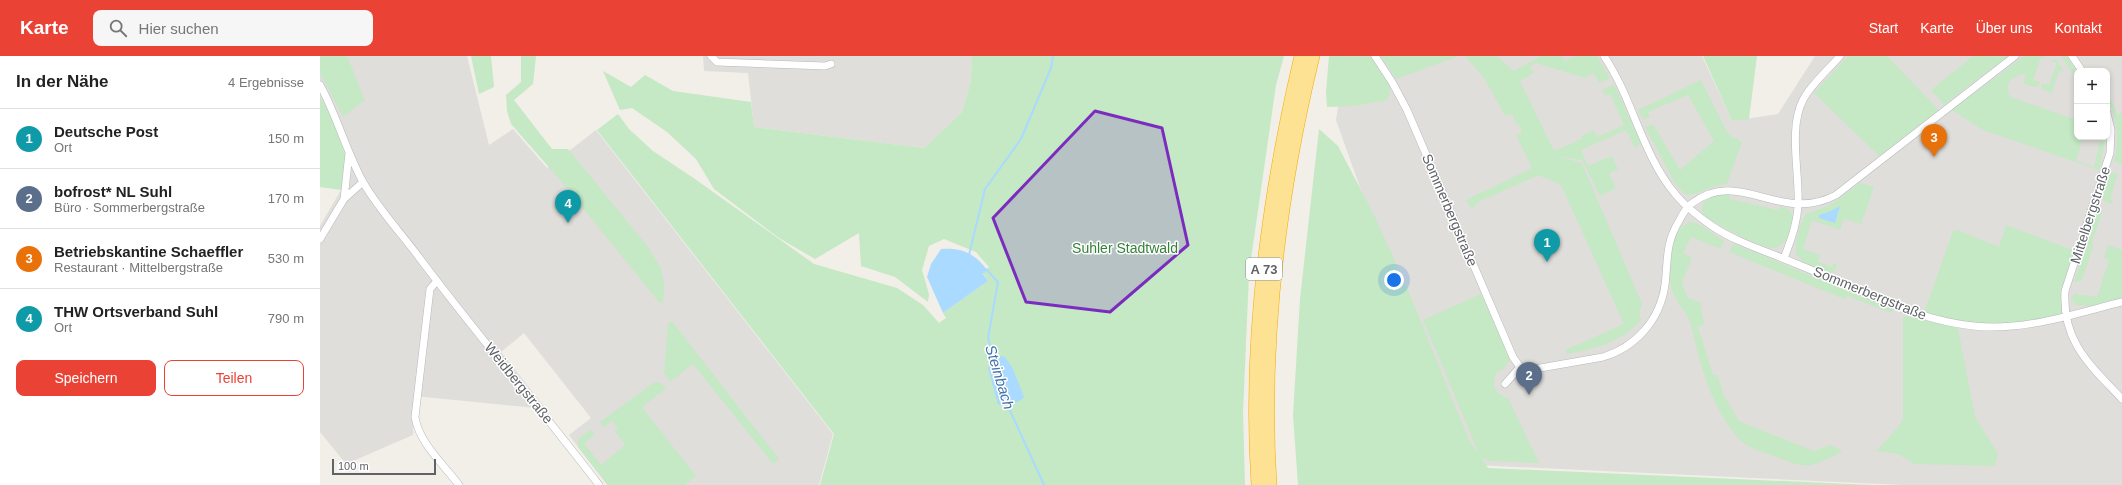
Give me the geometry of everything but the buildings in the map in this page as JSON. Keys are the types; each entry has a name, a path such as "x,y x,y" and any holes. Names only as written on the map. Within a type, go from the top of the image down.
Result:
{"highway":[{"name":"A 73","path":"1258,485 1255,442 1260,303 1273,189 1301,56"},
{"name":"A 73","path":"1270,485 1267,435 1272,299 1285,189 1301,104 1313,56"}],"street":[{"path":"711,56 717,62 825,66 831,64"},
{"name":"Sommerbergstraße","path":"1375,56 1402,98 1486,297 1513,357 1520,367"},
{"name":"Sommerbergstraße","path":"1604,56 1623,90 1660,172 1670,188 1687,208 1713,227 1901,308 1936,320 1993,328 2028,324 2122,302"},
{"path":"1784,258 1796,224 1798,204 1797,116 1802,101 1808,92 1840,56"},
{"path":"1505,384 1520,367 1529,370 1603,357 1615,353 1638,338 1648,328 1661,303 1665,285 1666,254 1670,241 1687,208 1711,192 1722,189 1733,189 1774,201 1798,204 1814,204 1836,195 2015,56"},
{"path":"2072,56 2080,68"},
{"name":"Weidbergstraße","path":"320,85 337,120 349,152 363,182 437,282 599,485"},
{"name":"Mittelbergstraße","path":"2065,316 2065,291 2110,153 2110,126"},
{"path":"344,199 349,152"},
{"path":"320,239 344,199 363,182"},
{"path":"437,282 430,289 415,417 416,427 421,436 460,485"},
{"path":"2065,316 2074,345 2090,365 2122,399"}],"highlighted area":[{"path":"1095,111 1162,128 1188,245 1110,312 1026,302 993,218"}],"shaded area":[{"path":"320,56 467,56 489,145 513,129 547,168 596,130 833,434 819,485 607,485 569,435 591,418 524,333 501,352 546,409 414,396 413,435 346,464 320,432 320,226 341,190 346,157 332,119 320,96"},
{"path":"703,56 972,56 971,80 962,112 924,148 754,127 748,73 704,71"},
{"path":"1346,56 1702,56 1732,121 1778,114 1815,56 2122,56 2122,485 1903,485 1474,465 1399,297 1336,120"}],"green space":[{"path":"320,56 347,56 365,100 343,117 320,73"},
{"path":"471,56 491,56 494,87 479,94"},
{"path":"521,56 536,56 533,84 514,100 552,149 568,149 649,248 661,269 664,285 663,303 658,301 561,181 511,124 507,111 506,95 521,82"},
{"name":"Suhler Stadtwald","path":"972,56 1284,56 1276,85 1249,273 1243,413 1245,485 820,485 834,434 597,130 618,114 629,129 653,151 695,179 814,264 897,288 923,305 939,323 946,318 943,313 988,281 983,273 989,267 976,252 944,239 929,246 922,270 929,294 928,302 895,277 861,266 859,233 815,259 779,238 714,189 696,159 667,132 632,108 620,110 603,71 631,87 645,75 673,91 751,102 754,127 924,148 962,112 971,80"},
{"path":"1329,56 1371,56 1388,82 1390,94 1387,100 1354,106 1327,107 1326,92"},
{"path":"1381,56 1459,56 1396,79"},
{"path":"1465,56 1497,56 1514,71 1541,56 1562,56 1565,61 1575,56 1597,56 1610,78 1599,83 1594,73 1585,78 1536,63 1530,66 1534,73 1520,81 1554,151 1582,139 1581,136 1594,130 1597,137 1624,125 1610,94 1605,96 1602,90 1612,85 1615,86 1641,144 1635,148 1626,130 1581,150 1588,166 1612,156 1618,169 1609,174 1616,188 1600,196 1582,160 1556,156 1582,163 1642,304 1639,315 1641,320 1633,328 1616,339 1598,347 1578,352 1567,354 1565,350 1624,324 1561,185 1539,175 1478,202 1472,209 1466,200 1532,168 1516,135 1522,132 1519,124 1517,125 1512,114 1505,116 1484,78"},
{"path":"1703,56 1757,56 1749,119 1732,121"},
{"path":"1848,56 1887,56 1939,110 1879,156 1814,93"},
{"path":"1973,56 2008,56 1944,105 1931,90"},
{"path":"2024,56 2044,56 2046,59 2041,57 2033,80 2040,82 2039,85 2034,87 2023,83 2026,74 2017,76 2010,81 2009,84 2008,92 2010,97 2074,119 2074,140 2082,140 2076,161 2094,167 2100,140 2105,140 2099,170 1983,130 1952,110"},
{"path":"2061,56 2066,56 2072,65 2074,68 2074,76"},
{"path":"2053,59 2057,60 2064,72 2059,70 2052,93 2044,90 2041,86 2042,83 2049,85 2057,63 2052,61"},
{"path":"1701,80 1728,134 1742,142 1727,184 1716,186 1691,195 1686,195 1676,185 1645,127 1653,124 1680,170 1714,141 1688,95 1648,112 1650,117 1643,120 1638,110"},
{"path":"320,96 332,119 346,157 341,190 320,187"},
{"path":"2110,98 2118,115 2122,112 2122,165 2114,161 2117,133 2114,116 2110,106"},
{"path":"1319,129 1338,146 1375,217 1408,290 1469,440 1479,454 1423,320 1481,294 1510,359 1504,369 1497,372 1494,381 1495,388 1503,397 1508,398 1539,463 1489,461 1481,457 1488,468 1873,485 1298,485 1293,415 1300,299"},
{"path":"2110,174 2118,174 2110,199 2113,200 2113,202 2110,204 2104,201 2102,196"},
{"path":"1860,183 1874,187 1861,224 1844,219 1840,230 1812,220 1803,249 1820,255 1818,262 1832,267 1834,263 1837,264 1834,272 1830,274 1805,263 1796,254 1796,244 1801,223 1806,214 1830,205"},
{"path":"1722,194 1730,194 1730,199 1778,210 1780,206 1786,208 1793,216 1792,227 1787,238 1783,243 1775,248 1760,245 1718,225 1704,216 1702,211 1703,204 1709,199"},
{"path":"2103,210 2092,242 2093,247 2082,280 2074,282 2097,212"},
{"path":"1691,222 1699,224 1724,241 1721,249 1691,237 1683,253 1692,258 1682,283 1688,298 1700,302 1704,324 1698,327 1713,375 1718,375 1723,394 1739,421 1814,451 1830,445 1843,451 1824,461 1812,465 1794,463 1745,444 1737,437 1723,417 1716,405 1706,379 1690,321 1676,299 1672,290 1670,279 1669,267 1672,243 1676,233 1683,226"},
{"path":"2006,225 2078,252 2065,291 2065,316 1993,328 1923,316 1953,231 1958,230 1999,247"},
{"path":"1733,244 1894,310 1891,313 1848,296 1844,299 1729,252"},
{"path":"2108,245 2122,250 2122,298 2089,306 2075,305 2071,298 2075,294 2097,297 2109,260 2104,258"},
{"path":"1907,316 1958,328 1975,417 1998,453 1995,466 1914,464 1898,454 1876,451 1899,426 1903,419 1903,318"},
{"path":"672,321 779,459 773,464 693,364 670,382 664,373 668,324"},
{"path":"659,382 665,386 665,389 642,407 696,476 685,485 608,485 578,447 579,438 590,430 593,432 594,435 584,443 601,465 625,445 615,431 618,429 612,421 603,427 600,422 653,383"}],"water":[{"path":"1840,206 1835,223 1819,218 1819,215"},
{"path":"941,249 955,249 973,256 983,264 987,270 983,274 988,281 943,313 927,277 931,264"},
{"path":"1001,356 1005,357 1013,369 1024,397 1016,403 998,405 988,368 994,359"}],"waterway":[{"name":"Steinbach","path":"969,255 985,189 1021,139 1051,68 1053,56"},
{"name":"Steinbach","path":"986,269 998,282 988,338 995,361"},
{"name":"Steinbach","path":"1007,404 1044,485"}],"place":[{"name":"Betriebskantine Schaeffler","path":"1934,157"},
{"name":"THW Ortsverband Suhl","path":"568,223"},
{"name":"Deutsche Post","path":"1547,262"},
{"name":"bofrost* NL Suhl","path":"1529,395"}]}
